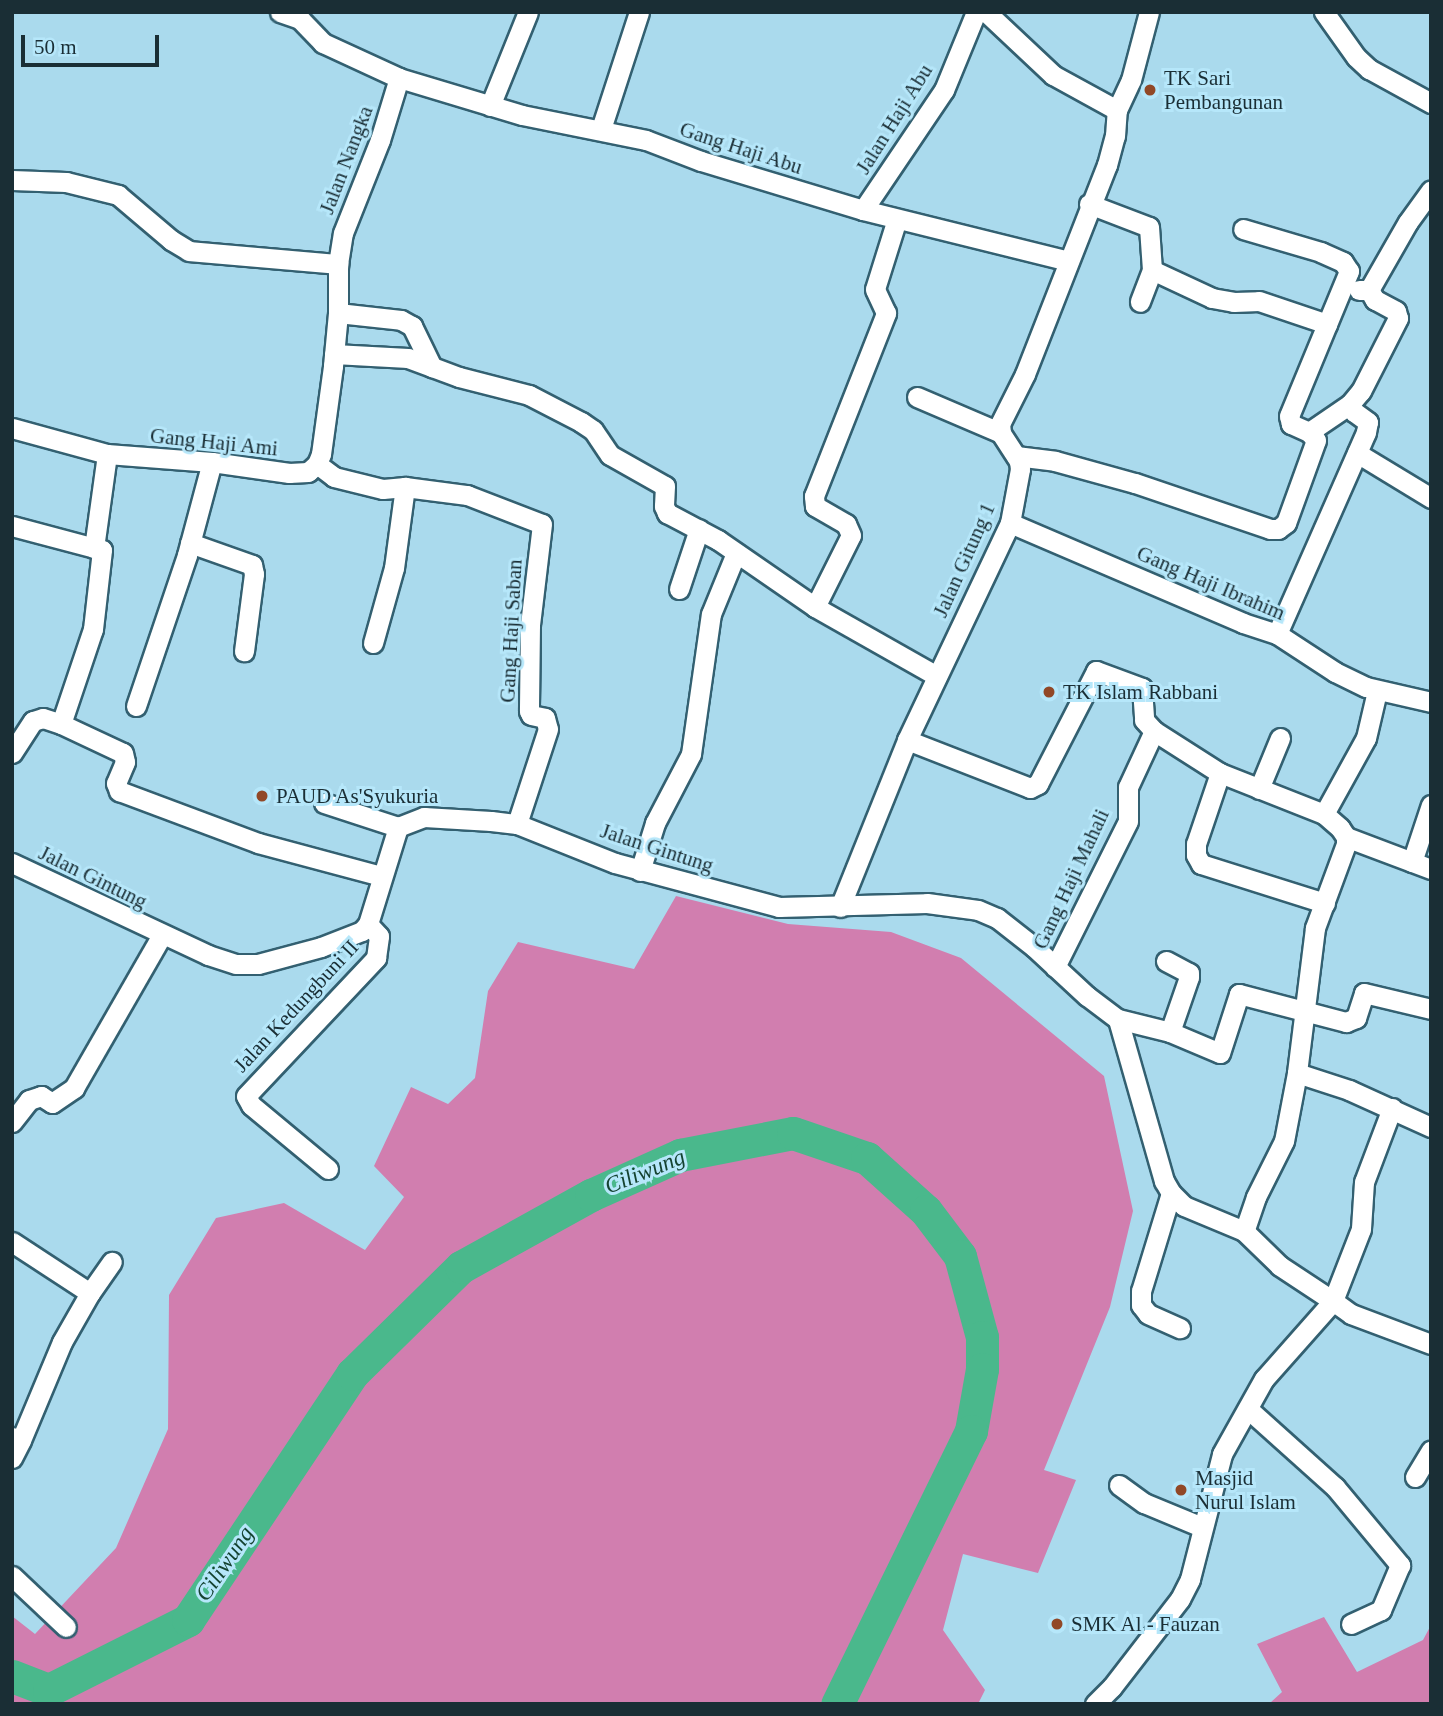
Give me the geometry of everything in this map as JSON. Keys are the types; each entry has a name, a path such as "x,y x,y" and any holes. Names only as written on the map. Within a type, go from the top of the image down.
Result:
{"street":[{"path":"280,12 301,15 323,43 399,78"},
{"path":"489,106 528,12"},
{"path":"601,129 639,12"},
{"name":"Jalan Haji Abu","path":"863,210 944,90 976,12"},
{"path":"986,12 1054,75 1117,110"},
{"path":"1150,12 1131,80 1117,110 1115,136 1107,165 1089,204 1025,374 1000,424 1001,433 1016,456 1055,461 1136,483 1211,510 1278,529 1286,523 1315,444 1314,435 1291,424 1289,416 1349,271 1343,262 1321,252 1243,229"},
{"path":"1324,12 1356,57 1369,69 1431,103"},
{"name":"Gang Haji Abu","path":"399,78 489,106 555,122 601,129 863,210 1069,261"},
{"name":"Jalan Nangka","path":"317,464 321,454 334,354 338,313 338,264 349,211 380,140 399,78"},
{"path":"12,180 66,182 118,195 171,240 189,251 338,264"},
{"path":"1369,290 1408,222 1430,193"},
{"path":"1089,204 1149,227 1152,270 1140,302"},
{"path":"815,607 851,535 846,524 818,509 814,496 886,313 875,289 897,219"},
{"path":"1152,270 1212,298 1234,302 1259,301 1327,324"},
{"path":"1343,288 1369,290"},
{"path":"1309,432 1350,404 1361,391 1399,316 1375,300 1369,290"},
{"path":"338,313 401,320 412,326 432,368"},
{"path":"334,354 408,358 495,388 529,395 581,422 593,430 610,455 665,486 664,506 667,513 699,529 815,607 937,676"},
{"path":"917,397 1001,433"},
{"path":"1276,634 1357,453 1368,422 1354,412 1350,404"},
{"name":"Gang Haji Ami","path":"12,428 107,454 212,462 289,473 308,472 317,464"},
{"path":"1357,453 1431,498"},
{"path":"94,548 107,454"},
{"name":"Jalan Gitung 1","path":"840,907 906,740 1010,523 1020,469 1016,456"},
{"path":"136,706 190,543 212,462"},
{"path":"317,464 345,481 383,489 405,486 394,568 373,643"},
{"name":"Gang Haji Saban","path":"405,486 467,495 542,524 530,625 529,711 531,715 545,718 548,725 517,824"},
{"name":"Gang Haji Ibrahim","path":"1010,523 1243,623 1276,634 1335,672 1377,691 1390,691 1431,702"},
{"path":"12,526 102,550 93,629 61,724"},
{"path":"679,589 699,529"},
{"path":"190,543 252,565 254,574 244,651"},
{"path":"640,871 655,823 691,754 711,614 736,553"},
{"path":"906,740 1030,788 1038,784 1097,671 1142,688 1144,720 1154,731 1220,773 1324,814 1346,837 1431,869"},
{"path":"1324,814 1366,738 1377,691"},
{"path":"12,753 33,721 43,718 123,753 125,762 118,779 119,791 258,843 381,876"},
{"name":"Gang Haji Mahali","path":"1055,967 1128,821 1128,787 1154,731"},
{"path":"1259,789 1280,738"},
{"path":"1220,773 1196,844 1196,855 1201,864 1325,903"},
{"path":"324,803 398,827 368,924"},
{"path":"1412,862 1431,805"},
{"name":"Jalan Gintung","path":"398,827 412,820 435,816 517,824 640,871 779,907 927,903 978,910 997,918 1118,1019 1170,1032 1220,1053 1239,994 1304,1013 1353,1021 1364,993 1369,992 1431,1009"},
{"path":"1244,1231 1256,1197 1283,1142 1297,1073 1315,928 1346,837"},
{"name":"Jalan Gintung","path":"12,863 162,935 236,964 258,964 321,947 362,931 368,924"},
{"name":"Jalan Kedungbuni II","path":"328,1170 251,1105 246,1094 376,958 379,936 368,924"},
{"path":"12,1122 29,1100 41,1096 52,1103 74,1088 162,935"},
{"path":"1166,961 1189,973 1170,1032"},
{"path":"1118,1019 1164,1181 1171,1193 1184,1206 1244,1231 1280,1266 1351,1314 1431,1344"},
{"path":"1297,1073 1392,1108 1431,1127"},
{"path":"1095,1704 1112,1687 1180,1599 1190,1579 1222,1454 1264,1379 1333,1301 1362,1229 1364,1182 1392,1108"},
{"path":"1171,1193 1141,1291 1141,1304 1148,1314 1180,1328"},
{"path":"12,1242 90,1293"},
{"path":"15,1445 61,1342 112,1262"},
{"path":"1248,1409 1335,1487 1400,1564 1381,1610 1351,1624"},
{"path":"1415,1477 1431,1450"},
{"path":"1119,1485 1144,1503 1202,1527"},
{"path":"12,1576 66,1627"}],"shaded area":[{"path":"676,896 788,924 891,932 961,958 1104,1076 1133,1211 1110,1307 1044,1470 1076,1480 1038,1573 963,1554 943,1630 985,1690 978,1704 12,1704 12,1616 35,1634 116,1548 168,1429 169,1295 216,1218 284,1203 365,1250 404,1197 374,1166 411,1087 448,1104 475,1078 488,991 518,942 634,969"},
{"path":"1324,1617 1357,1672 1423,1640 1431,1625 1431,1704 1269,1704 1282,1692 1257,1644"}],"waterway":[{"name":"Ciliwung","path":"12,1676 49,1690 188,1620 352,1374 461,1267 591,1195 680,1155 793,1133 867,1158 926,1211 960,1256 982,1337 982,1369 971,1431 837,1704"}],"place":[{"name":"TK Sari Pembangunan","path":"1150,90"},
{"name":"TK Islam Rabbani","path":"1049,692"},
{"name":"PAUD As'Syukuria","path":"262,796"},
{"name":"Masjid Nurul Islam","path":"1181,1490"},
{"name":"SMK Al - Fauzan","path":"1057,1624"}]}
